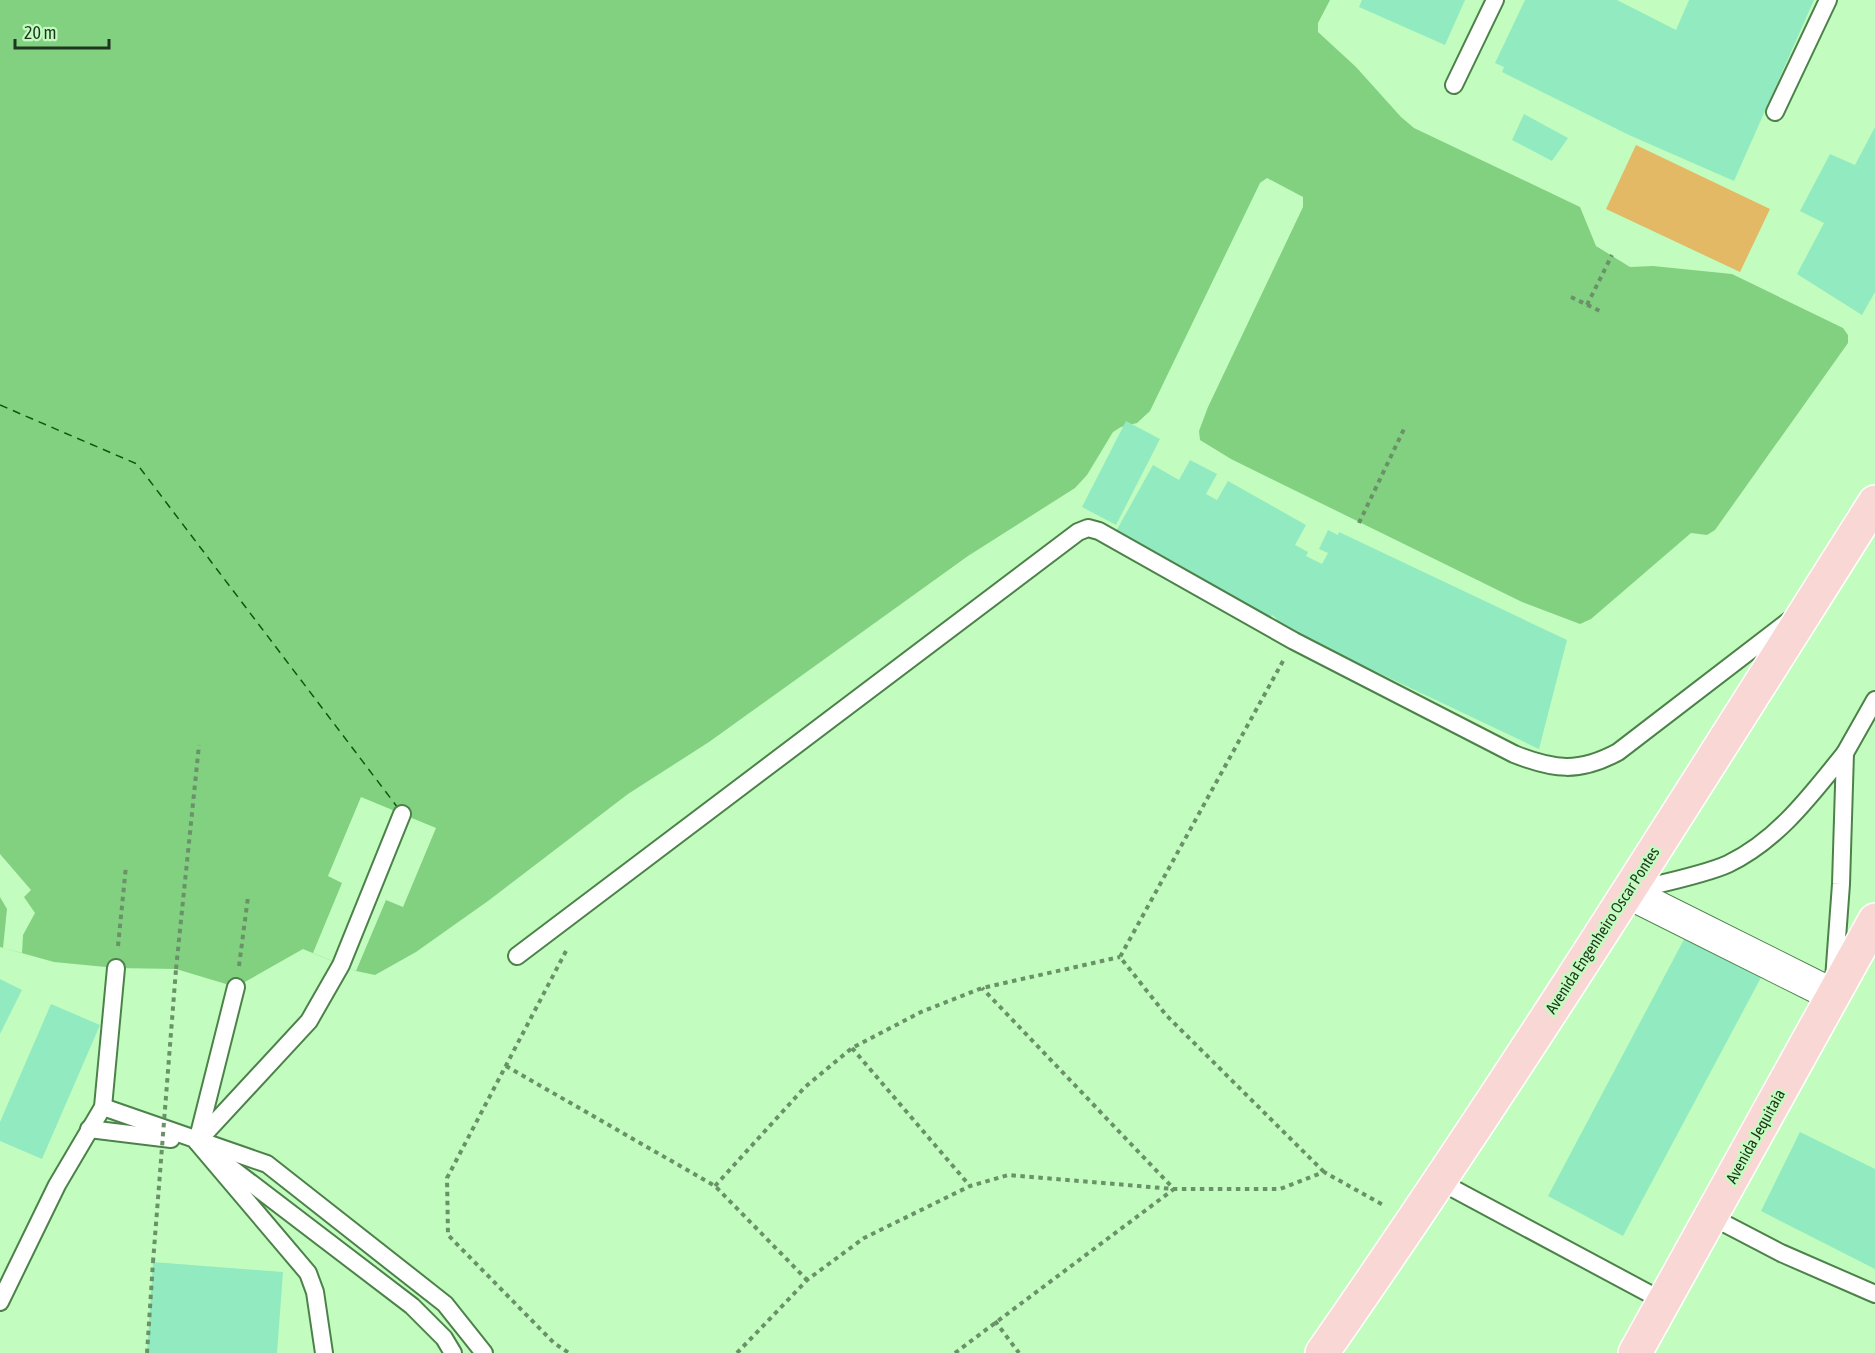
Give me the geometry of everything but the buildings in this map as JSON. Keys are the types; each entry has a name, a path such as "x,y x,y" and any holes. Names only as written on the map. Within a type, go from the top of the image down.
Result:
{"main road":[{"name":"Avenida Engenheiro Oscar Pontes","path":"1322,1353 1339,1339 1411,1221 1627,892 1875,502"},
{"name":"Avenida Jequitaia","path":"1635,1353 1875,920"}],"street":[{"path":"1627,892 1833,995"}],"lane":[{"path":"1454,86 1495,0"},
{"path":"1776,112 1828,0"},
{"path":"517,956 1078,532 1088,528 1099,531 1294,641 1514,754 1542,765 1570,768 1597,764 1618,752 1810,605"},
{"path":"1627,892 1728,864 1772,835 1797,812 1845,753 1875,700"},
{"path":"1833,995 1841,884 1845,753"},
{"path":"197,1142 309,1021 341,965 402,814"},
{"path":"0,1302 57,1185 103,1107 116,968"},
{"path":"197,1142 236,987"},
{"path":"103,1107 197,1142 267,1164 445,1304 484,1353"},
{"path":"89,1130 197,1142 412,1306 444,1338 453,1353"},
{"path":"197,1142 308,1273 315,1292 324,1353"},
{"path":"1439,1181 1663,1301"},
{"path":"1710,1216 1792,1258 1875,1294"}],"path":[{"path":"1587,305 1612,255"},
{"path":"1571,297 1600,311"},
{"path":"1359,523 1404,429"},
{"path":"715,1186 805,1087 852,1048 921,1012 982,988 1120,957 1294,641"},
{"path":"147,1353 176,969 199,745"},
{"path":"116,968 126,866"},
{"path":"236,987 248,897"},
{"path":"569,1353 555,1343 448,1235 447,1178 594,898"},
{"path":"1120,957 1166,1015 1324,1172 1411,1221"},
{"path":"982,988 1174,1189"},
{"path":"852,1048 970,1186"},
{"path":"506,1066 715,1186 807,1280"},
{"path":"737,1353 807,1280 864,1239 970,1186 1008,1175 1174,1189 1280,1189 1324,1172"},
{"path":"955,1353 1174,1189"},
{"path":"995,1322 1019,1353"}],"shaded area":[{"path":"0,0 1330,0 1318,23 1318,32 1356,67 1401,117 1414,128 1580,207 1596,246 1630,267 1653,266 1732,274 1843,328 1848,335 1848,343 1715,530 1707,535 1691,533 1591,619 1580,624 1522,602 1231,459 1200,440 1199,431 1208,407 1303,207 1303,197 1267,178 1260,183 1150,411 1137,423 1121,427 1113,432 1087,475 1075,488 968,556 709,742 628,794 488,901 416,952 375,975 356,971 303,949 236,987 176,969 116,968 54,962 0,947"},
{"path":"1636,145 1770,209 1740,272 1606,209"}],"pier":[{"path":"361,797 436,828 403,907 386,900 356,971 313,953 342,883 328,876"},
{"path":"0,854 31,890 24,897 35,913 23,935 22,953 3,948 7,909 0,897"}],"ferry route":[{"path":"0,405 137,464 398,808"}]}
